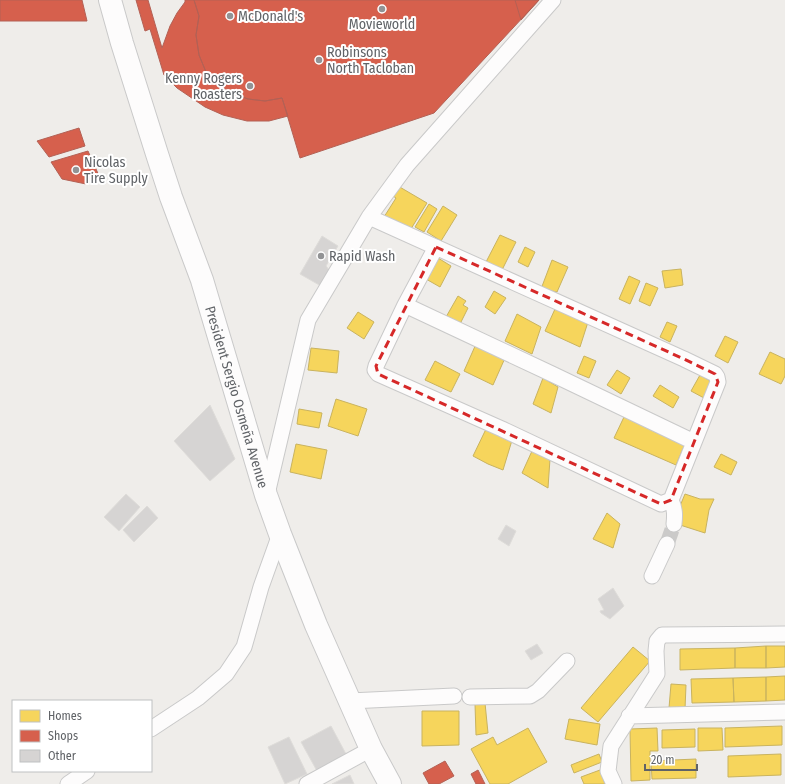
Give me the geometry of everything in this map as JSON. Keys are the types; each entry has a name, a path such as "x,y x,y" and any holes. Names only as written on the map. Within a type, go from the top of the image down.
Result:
{"main road":[{"name":"President Sergio Osmeña Avenue","path":"110,0 157,154 202,280 266,494 280,534 316,625 371,749 390,784"}],"street":[{"path":"266,494 308,320 369,217 407,165 553,0"},
{"path":"369,217 684,359 717,377 718,382 671,500 675,514 674,524"},
{"path":"436,247 405,305 376,366 375,370 378,374 502,429 661,504 671,500"},
{"path":"405,305 694,442"},
{"path":"152,728 198,698 226,674 244,646 261,587 280,534"},
{"path":"652,576 666,544"},
{"path":"614,784 608,771 611,746 657,674 657,641 662,635 785,634"},
{"path":"470,697 530,696 538,691 567,661"},
{"path":"350,701 454,696"},
{"path":"630,716 785,712"},
{"path":"307,784 371,749"},
{"path":"68,784 86,772"}],"highlighted area":[{"path":"436,247 684,359 715,374 718,382 671,500 661,504 378,374 376,366"}],"building: Homes":[{"path":"398,186 427,203 409,232 384,217 396,198 393,196"},
{"path":"429,204 437,209 424,232 415,227"},
{"path":"443,206 457,215 441,241 427,232"},
{"path":"500,235 516,242 502,270 486,262"},
{"path":"525,247 535,252 528,267 518,262"},
{"path":"438,258 451,266 440,287 426,279"},
{"path":"552,260 568,267 557,292 541,289"},
{"path":"681,269 683,285 665,288 662,271"},
{"path":"629,276 640,281 630,304 619,299"},
{"path":"646,283 658,288 650,306 639,301"},
{"path":"494,291 506,298 495,314 485,307"},
{"path":"458,296 466,301 463,305 468,308 460,324 446,317"},
{"path":"555,309 588,322 580,347 545,331"},
{"path":"358,312 374,322 364,339 347,328"},
{"path":"517,314 541,327 532,354 505,341"},
{"path":"667,322 677,326 670,342 660,337"},
{"path":"725,336 738,342 728,363 715,356"},
{"path":"476,344 505,358 493,385 464,371"},
{"path":"311,348 339,351 337,373 308,370"},
{"path":"770,352 785,359 785,376 781,384 759,374"},
{"path":"584,356 596,361 589,378 577,373"},
{"path":"435,361 460,374 451,392 425,380"},
{"path":"617,370 630,378 621,394 607,385"},
{"path":"700,375 712,382 704,398 691,391"},
{"path":"543,378 558,387 551,413 533,404"},
{"path":"660,385 679,397 673,408 653,396"},
{"path":"336,399 367,409 358,436 328,426"},
{"path":"299,409 322,413 319,428 297,424"},
{"path":"624,417 685,444 676,465 614,438"},
{"path":"487,427 513,437 503,470 473,456"},
{"path":"296,444 327,450 321,479 290,472"},
{"path":"532,451 550,459 548,488 522,473"},
{"path":"721,454 737,462 731,475 714,467"},
{"path":"685,494 700,499 714,499 709,510 705,533 677,524 680,506"},
{"path":"607,513 620,524 613,548 593,539"},
{"path":"766,646 785,646 785,667 766,668"},
{"path":"766,646 766,668 735,668 735,648"},
{"path":"633,647 650,661 598,722 581,708"},
{"path":"735,648 735,668 680,670 680,649"},
{"path":"785,676 785,700 766,701 766,677"},
{"path":"766,677 766,701 734,702 733,678"},
{"path":"733,678 734,702 692,703 691,679"},
{"path":"671,684 686,685 685,709 669,708"},
{"path":"485,703 488,733 476,735 475,704"},
{"path":"422,711 459,711 459,745 422,746"},
{"path":"569,719 600,724 597,745 565,739"},
{"path":"782,726 782,745 725,747 725,728"},
{"path":"528,728 547,762 508,784 490,784 471,749 493,737 497,745"},
{"path":"657,728 658,751 650,751 650,780 631,781 630,729"},
{"path":"698,728 722,728 723,750 698,751"},
{"path":"695,729 695,747 662,748 662,730"},
{"path":"599,754 602,762 574,773 571,765"},
{"path":"781,754 781,775 728,777 728,756"},
{"path":"696,759 696,778 652,779 651,761"},
{"path":"600,770 605,784 584,784 581,777"}],"building: Shops":[{"path":"0,0 82,0 87,21 0,21"},
{"path":"136,0 148,0 162,48 170,26 185,0 194,0 199,16 196,35 199,55 206,72 220,86 232,93 248,99 265,101 282,98 288,116 269,121 247,121 223,115 205,107 177,88 164,75 150,29 145,31"},
{"name":"Robinsons North Tacloban","path":"194,0 539,0 434,113 300,158 282,98 265,101 248,99 232,93 220,86 206,72 199,55 196,35 199,16"},
{"path":"515,0 539,0 521,20"},
{"path":"79,128 85,146 49,157 37,141"},
{"name":"Nicolas Tire Supply","path":"88,151 100,178 86,184 62,179 51,162"},
{"path":"445,761 454,776 439,784 429,784 423,773"},
{"path":"478,770 485,784 476,784 471,774"}],"building: Other":[{"name":"Rapid Wash","path":"322,236 338,246 326,266 330,271 321,286 300,274"},
{"path":"210,405 235,459 210,481 174,441"},
{"path":"126,494 140,507 119,531 104,517"},
{"path":"147,506 158,518 134,542 123,530"},
{"path":"506,525 516,531 509,546 498,539"},
{"path":"613,588 624,606 610,619 601,613 600,611 604,610 598,599"},
{"path":"537,644 543,653 531,660 525,651"},
{"path":"331,726 346,754 317,771 301,742"},
{"path":"289,737 307,774 285,784 268,747"},
{"path":"350,775 354,784 332,784"}],"tunnel":[{"path":"667,544 674,524"}],"place":[{"name":"Movieworld","path":"382,9"},
{"name":"McDonald's","path":"230,16"},
{"name":"Robinsons North Tacloban","path":"319,60"},
{"name":"Kenny Rogers Roasters","path":"250,86"},
{"name":"Nicolas Tire Supply","path":"76,170"},
{"name":"Rapid Wash","path":"321,256"}]}
